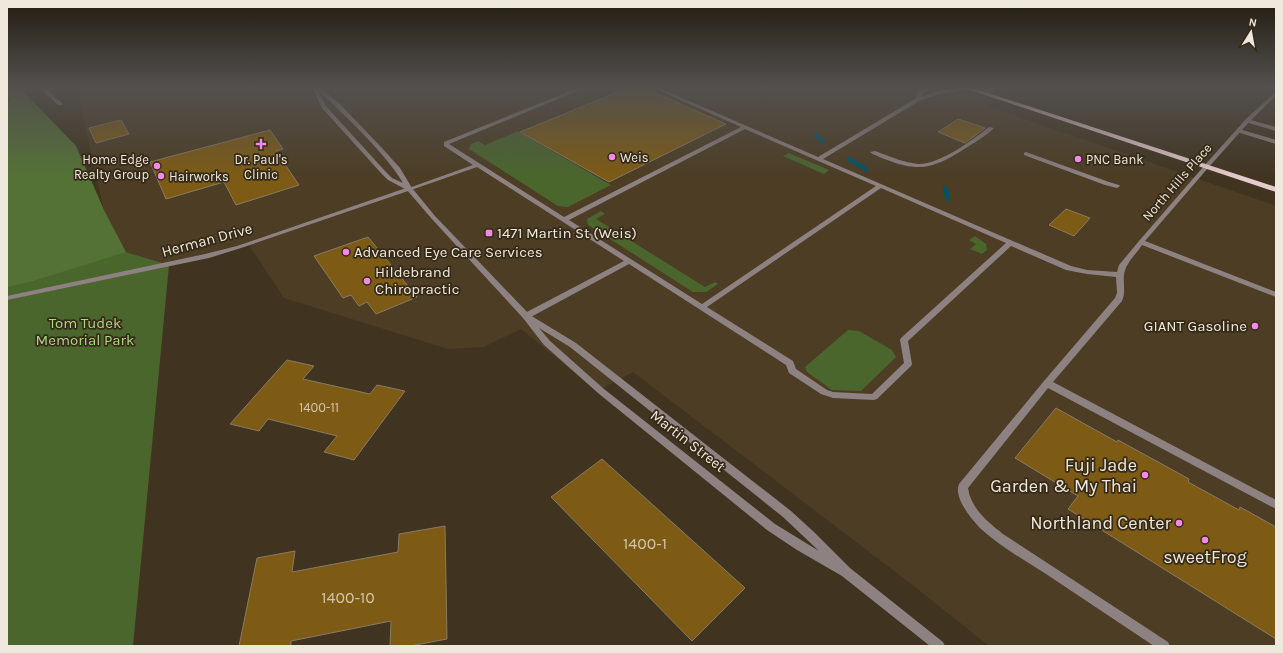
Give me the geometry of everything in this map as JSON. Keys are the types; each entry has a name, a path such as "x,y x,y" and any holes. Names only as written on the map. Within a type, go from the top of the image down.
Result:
{"main road":[{"path":"1056,117 1276,190"}],"street":[{"name":"Martin Street","path":"333,117 382,172 390,179 409,189"},
{"name":"Martin Street","path":"350,117 398,169 409,189 526,316 547,343 560,355 663,441 772,527 801,547 846,572"},
{"path":"509,117 446,143 446,145 790,363 792,371 824,392 833,395 874,397 908,364 904,340 1010,243"},
{"path":"723,117 1010,243 1077,270 1120,275 1122,287 1119,299 1047,383 963,487 966,501 977,517 999,536 1164,646"},
{"path":"818,159 888,117"},
{"name":"North Hills Place","path":"1120,275 1122,267 1141,242 1251,117"},
{"path":"1247,121 1276,129"},
{"path":"564,220 745,127"},
{"path":"873,152 907,165 918,167 929,165 950,157 991,128"},
{"path":"1239,131 1276,142"},
{"path":"1026,154 1116,186"},
{"name":"Herman Drive","path":"7,298 206,256 239,247 478,165"},
{"path":"702,307 880,186"},
{"path":"1141,242 1276,295"},
{"path":"526,316 629,262"},
{"name":"Martin Street","path":"526,316 573,345 781,509 811,536 846,572 939,646"},
{"path":"1047,383 1276,505"}],"shaded area":[{"path":"83,117 1020,117 1276,206 1276,646 989,646 910,583 633,372 597,391 521,329 484,347 448,349 284,298 248,244 169,265 126,252 104,210"}],"green space":[{"path":"7,117 48,117 76,146 104,210 126,252 33,281 7,287"},
{"path":"518,131 611,185 568,207 558,206 469,149 471,144 478,141 485,145"},
{"path":"789,153 829,170 824,174 783,156"},
{"path":"601,211 605,214 596,219 705,287 715,282 718,284 706,292 693,292 588,225 587,219"},
{"path":"975,236 986,244 987,250 982,254 970,249 976,244 969,240"},
{"name":"Tom Tudek Memorial Park","path":"100,247 126,252 169,265 133,646 7,646 7,264"},
{"path":"848,330 859,331 892,350 896,357 861,391 832,390 807,372 805,367"}],"building":[{"name":"Weis","path":"556,117 711,117 726,124 609,182 520,132"},
{"path":"958,119 985,128 965,143 938,132"},
{"path":"121,120 129,134 96,143 89,128"},
{"path":"270,130 283,149 276,151 299,185 236,205 224,182 166,199 150,162"},
{"path":"1066,209 1090,218 1074,236 1049,225"},
{"path":"368,237 417,297 376,314 367,302 359,306 351,295 343,298 314,256"},
{"path":"287,360 314,366 303,379 370,394 377,385 405,391 354,460 324,452 337,436 268,419 259,431 230,424"},
{"name":"Northland Center","path":"1056,408 1117,442 1118,440 1189,479 1188,482 1239,510 1240,507 1276,527 1276,639 1068,509 1078,496 1015,458"},
{"path":"602,459 745,588 692,641 551,497"},
{"path":"445,526 447,639 410,646 390,646 391,621 291,641 291,646 239,646 257,558 295,551 292,572 398,552 399,534"}],"waterway":[{"path":"816,135 823,141"},
{"path":"849,159 866,169"},
{"path":"945,188 948,199"}],"place":[{"name":"Dr. Paul's Clinic","path":"261,144"},
{"name":"Weis","path":"612,157"},
{"name":"PNC Bank","path":"1078,159"},
{"name":"Home Edge Realty Group","path":"157,166"},
{"name":"Hairworks","path":"161,176"},
{"name":"1471 Martin St (Weis)","path":"489,233"},
{"name":"Advanced Eye Care Services","path":"346,252"},
{"name":"Hildebrand Chiropractic","path":"367,281"},
{"name":"GIANT Gasoline","path":"1255,326"},
{"name":"Fuji Jade Garden & My Thai","path":"1145,475"},
{"name":"Northland Center","path":"1179,523"},
{"name":"sweetFrog","path":"1205,540"}]}
